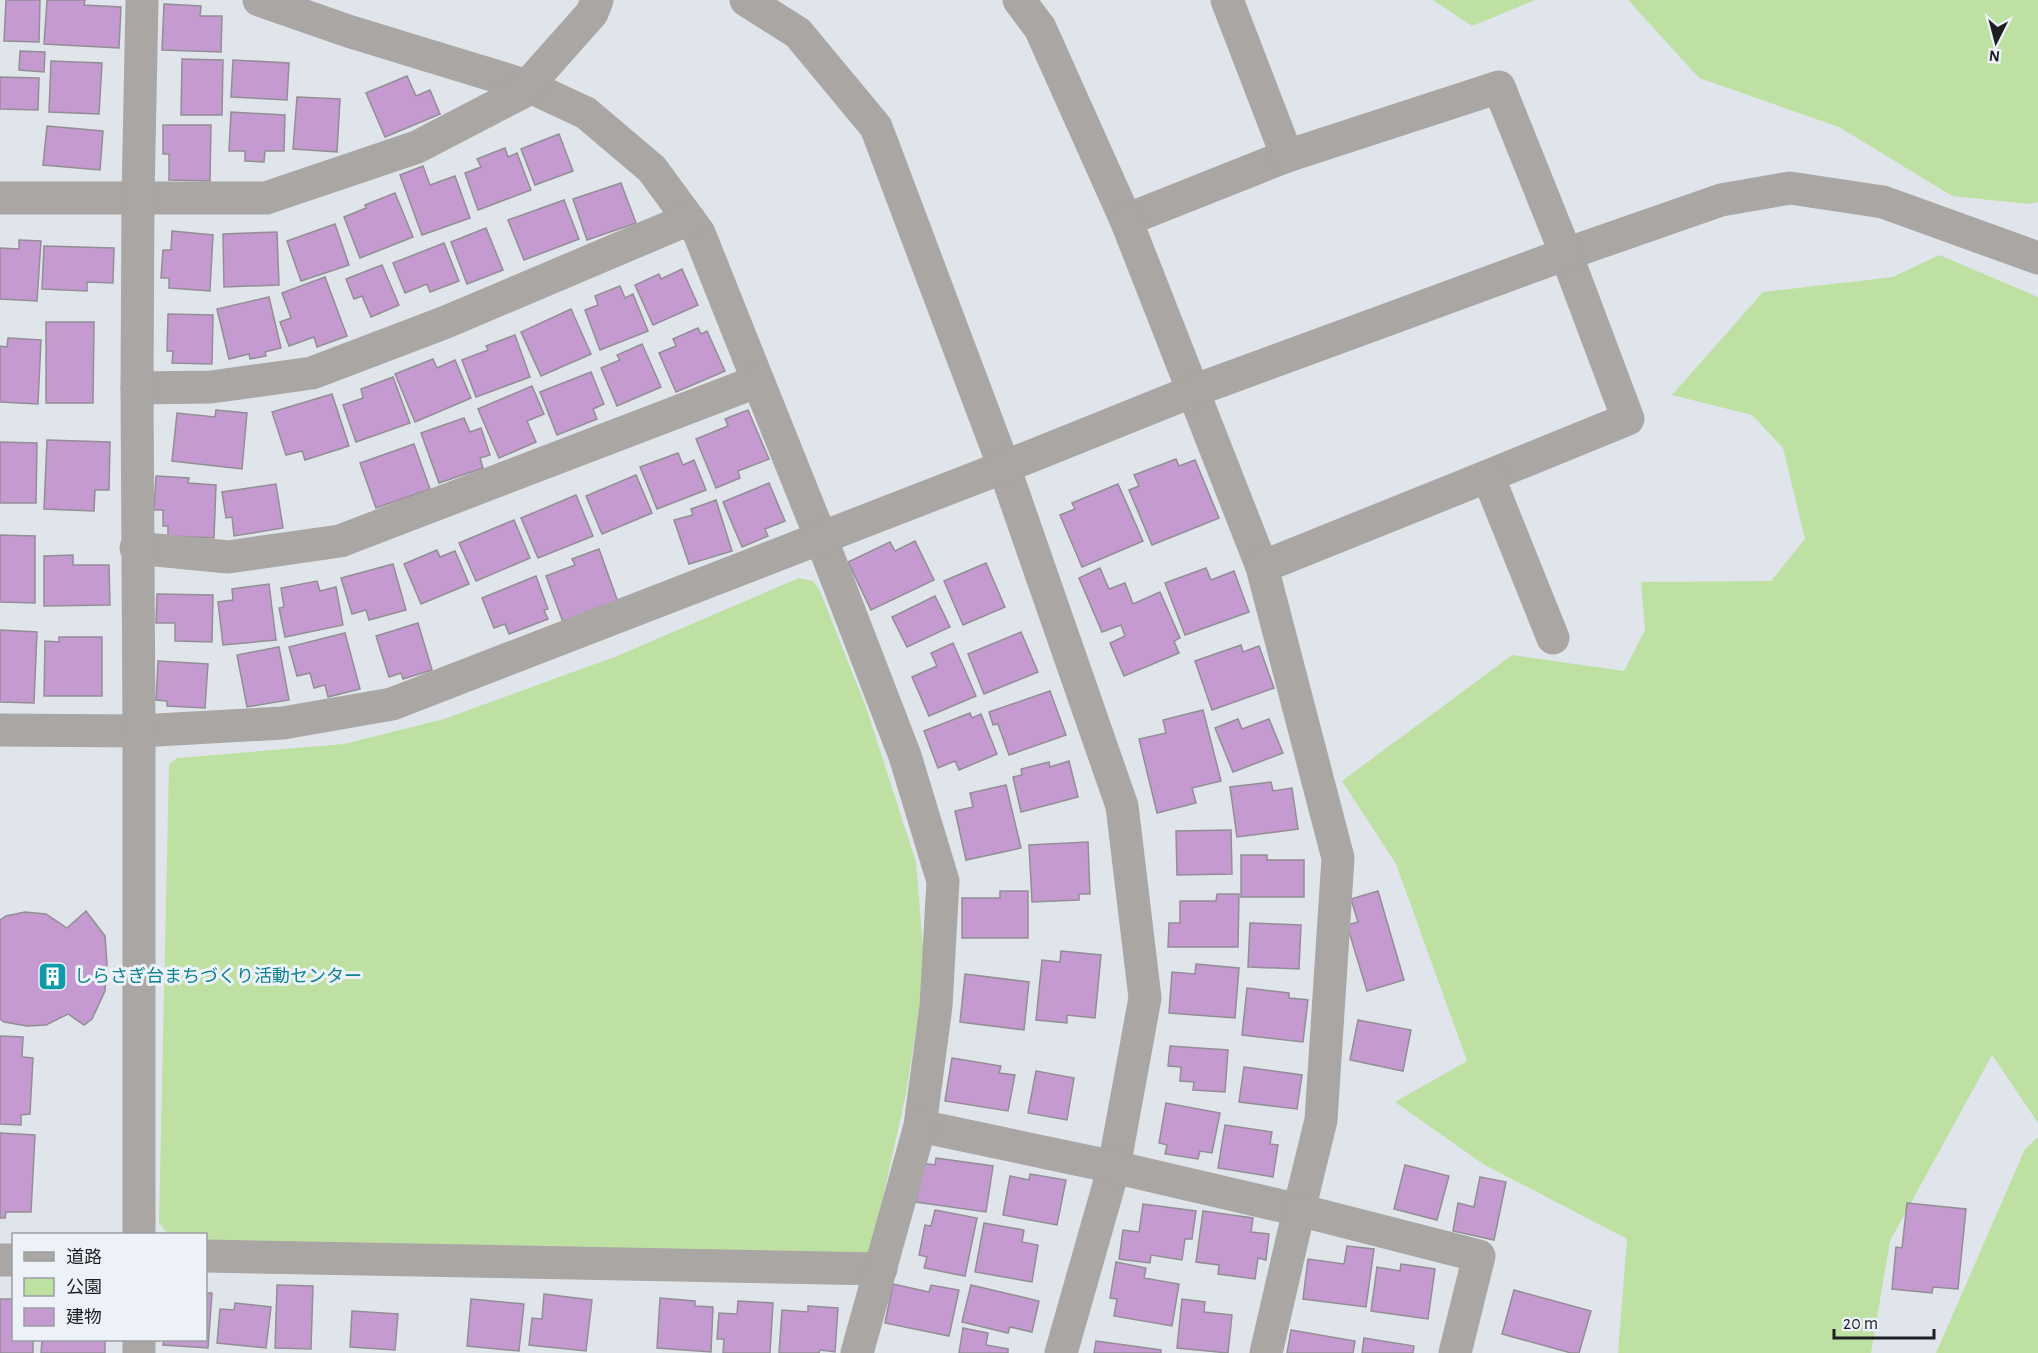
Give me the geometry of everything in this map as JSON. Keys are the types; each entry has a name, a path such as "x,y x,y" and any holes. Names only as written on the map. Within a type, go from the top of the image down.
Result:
{"street":[{"path":"139,1233 139,731 136,548 138,198 142,0"},
{"path":"259,0 348,31 528,86 586,112 652,169 699,233 821,537 905,756 943,881 936,1006 920,1126 857,1353"},
{"path":"0,198 266,198 417,147 521,93 592,13 597,0"},
{"path":"746,0 798,33 876,127 1004,467 1122,806 1145,998 1114,1167 1061,1353"},
{"path":"1019,0 1040,28 1126,220 1262,567 1338,858 1321,1120 1266,1353"},
{"path":"1227,0 1287,156"},
{"path":"1126,220 1287,156 1499,87 1566,254 1628,419 1262,567"},
{"path":"0,730 139,731 283,723 392,704 1004,467 1193,391 1566,254 1721,200 1790,188 1883,202 2038,258"},
{"path":"137,388 211,387 312,373 446,322 689,219"},
{"path":"136,548 228,557 340,541 758,381"},
{"path":"1488,476 1553,638"},
{"path":"920,1126 1299,1209 1479,1256 1455,1353"},
{"path":"207,1256 881,1269"}],"green space":[{"path":"1433,0 1535,0 1472,26"},
{"path":"1628,0 2038,0 2038,202 2028,204 1952,196 1839,127 1699,78"},
{"path":"1939,255 2038,297 2038,1123 1992,1055 1890,1241 1871,1353 1618,1353 1627,1239 1483,1164 1395,1102 1467,1061 1396,864 1342,781 1512,655 1624,671 1645,630 1641,582 1771,581 1805,539 1783,448 1752,415 1672,395 1763,292 1893,277"},
{"path":"799,578 813,581 820,591 866,707 916,862 923,948 920,1003 906,1094 869,1260 207,1240 207,1233 167,1233 159,1223 169,765 177,758 344,744 444,719 617,656"},
{"path":"2038,1137 2038,1353 1936,1353 2025,1149"}],"building":[{"path":"6,0 40,0 39,42 4,41"},
{"path":"47,0 85,0 84,5 121,7 119,48 44,44"},
{"path":"164,4 201,6 200,16 222,16 221,52 162,50"},
{"path":"20,51 45,52 44,72 19,70"},
{"path":"182,59 223,60 222,115 181,115"},
{"path":"233,60 289,63 287,100 231,97"},
{"path":"51,61 102,63 99,114 49,112"},
{"path":"407,76 416,96 430,90 440,114 385,137 366,93"},
{"path":"0,77 39,78 38,110 0,109"},
{"path":"297,97 340,99 337,152 293,149"},
{"path":"231,112 285,115 284,151 265,151 264,162 245,161 245,151 229,151"},
{"path":"163,125 211,125 210,181 169,180 169,154 163,154"},
{"path":"47,126 103,131 100,170 43,165"},
{"path":"559,134 573,171 535,185 521,149"},
{"path":"505,148 508,157 517,153 531,190 478,210 465,173 481,167 477,159"},
{"path":"423,166 430,185 455,176 470,218 422,235 400,175"},
{"path":"621,183 636,223 587,240 573,199"},
{"path":"395,193 413,237 360,258 344,217 366,208 365,205"},
{"path":"564,200 579,239 524,260 508,220"},
{"path":"335,224 349,265 301,281 287,241"},
{"path":"486,228 503,270 467,284 451,242"},
{"path":"172,231 213,235 210,291 169,288 169,278 161,278 163,250 171,250"},
{"path":"277,232 279,285 224,287 223,234"},
{"path":"19,240 41,241 37,301 0,299 0,248 19,249"},
{"path":"444,243 459,281 430,292 427,284 405,293 393,263"},
{"path":"44,246 114,248 113,283 87,282 87,291 42,289"},
{"path":"382,265 399,305 371,317 362,296 354,299 346,279"},
{"path":"682,269 698,305 653,325 635,285 659,274 661,279"},
{"path":"325,277 347,336 317,347 314,337 289,346 280,322 291,318 282,293"},
{"path":"620,286 625,298 633,294 648,331 600,350 585,310 598,305 595,296"},
{"path":"269,297 281,348 265,352 266,356 250,359 249,354 229,359 217,309"},
{"path":"571,309 591,354 541,376 521,332"},
{"path":"168,314 213,315 212,364 172,363 173,351 167,351"},
{"path":"46,322 94,322 93,403 46,403"},
{"path":"698,328 701,334 707,331 725,371 676,392 659,353 676,346 673,339"},
{"path":"515,335 530,377 476,397 462,360 488,350 486,346"},
{"path":"8,338 41,340 38,404 0,402 0,346 7,347"},
{"path":"642,344 661,387 617,406 601,368 620,360 617,355"},
{"path":"433,359 437,368 455,360 471,398 415,422 395,374"},
{"path":"591,372 604,404 593,409 597,419 557,435 540,392"},
{"path":"393,377 410,423 356,442 343,405 363,398 361,389"},
{"path":"532,386 544,414 527,421 536,442 499,458 478,409"},
{"path":"332,394 349,446 305,460 302,451 286,455 272,412"},
{"path":"216,410 247,413 242,469 172,461 177,413 215,417"},
{"path":"748,410 769,459 738,471 740,478 716,488 696,439 728,426 725,419"},
{"path":"464,418 470,432 481,428 490,455 480,458 483,468 439,483 421,433"},
{"path":"47,440 110,442 109,490 95,490 94,511 44,509"},
{"path":"0,442 37,443 36,503 0,503"},
{"path":"414,444 430,489 376,508 360,463"},
{"path":"678,453 683,465 694,460 706,490 657,509 640,467"},
{"path":"1176,459 1179,466 1195,460 1219,518 1152,545 1129,490 1139,486 1134,475"},
{"path":"636,475 652,513 602,534 586,496"},
{"path":"156,476 189,478 188,483 216,485 214,538 168,536 168,526 163,526 163,510 154,510"},
{"path":"769,483 785,521 765,529 768,536 742,547 723,502"},
{"path":"276,484 283,528 234,536 232,517 226,518 222,492"},
{"path":"1118,484 1143,541 1082,567 1060,515 1075,509 1072,503"},
{"path":"576,495 593,536 538,558 521,518"},
{"path":"716,500 732,551 689,564 674,520 693,515 691,509"},
{"path":"514,520 530,558 476,581 459,543"},
{"path":"0,535 35,536 35,603 0,602"},
{"path":"915,541 934,580 871,610 848,562 890,542 895,551"},
{"path":"599,549 618,602 563,622 546,576 575,565 572,559"},
{"path":"437,550 440,557 455,551 469,584 421,604 404,564"},
{"path":"73,555 73,565 109,565 110,605 44,606 44,556"},
{"path":"986,563 1005,607 963,625 944,581"},
{"path":"393,564 406,610 369,620 366,610 352,614 341,578"},
{"path":"1100,568 1109,589 1125,583 1133,604 1160,592 1180,638 1174,641 1179,653 1124,676 1110,643 1125,636 1121,625 1102,632 1079,578"},
{"path":"1206,568 1211,580 1234,571 1249,612 1185,635 1165,583"},
{"path":"536,576 548,609 544,610 548,619 509,634 505,624 494,628 482,598"},
{"path":"317,581 320,591 336,587 343,625 285,637 279,608 284,607 281,588"},
{"path":"269,584 276,640 223,645 218,602 233,600 232,589"},
{"path":"157,594 213,595 212,642 175,641 175,623 156,623"},
{"path":"935,596 950,627 907,647 892,617"},
{"path":"418,623 432,670 403,679 401,673 389,677 376,636"},
{"path":"0,630 37,632 34,703 0,702"},
{"path":"1021,632 1038,672 984,694 968,654"},
{"path":"345,633 360,689 328,697 325,685 314,688 310,673 297,676 289,647"},
{"path":"59,637 102,637 102,696 44,696 45,641 59,642"},
{"path":"953,643 976,696 929,716 912,677 937,666 931,653"},
{"path":"1241,645 1243,652 1259,646 1274,688 1212,710 1195,661"},
{"path":"279,647 289,700 247,707 237,655"},
{"path":"158,661 208,664 205,708 167,706 167,701 156,700"},
{"path":"1050,691 1066,735 1009,755 998,724 993,725 989,712"},
{"path":"1203,710 1221,781 1192,788 1196,803 1157,813 1139,739 1166,733 1163,720"},
{"path":"970,713 972,718 981,714 997,754 959,770 955,761 938,768 924,731"},
{"path":"1238,719 1242,729 1269,719 1283,753 1233,772 1215,728"},
{"path":"1069,761 1078,797 1021,812 1013,777 1022,775 1021,769 1049,762 1050,767"},
{"path":"1271,782 1273,791 1292,788 1298,829 1237,837 1230,787"},
{"path":"1006,785 1021,848 966,860 955,811 973,807 970,793"},
{"path":"1231,830 1232,874 1177,875 1176,831"},
{"path":"1088,842 1090,894 1079,894 1079,900 1032,902 1029,845"},
{"path":"1241,855 1267,855 1267,860 1304,860 1304,897 1241,897"},
{"path":"1000,891 1028,891 1028,938 962,938 962,898 1000,898"},
{"path":"1378,891 1404,980 1367,991 1347,925 1358,922 1351,899"},
{"path":"1217,894 1239,894 1238,947 1168,947 1169,923 1180,923 1180,901 1216,901"},
{"name":"しらさぎ台まちづくり活動センター","path":"86,911 105,936 107,963 105,991 92,1019 84,1025 68,1014 46,1025 27,1026 4,1022 0,1019 0,920 6,916 25,912 46,914 67,928"},
{"path":"1250,923 1301,925 1299,969 1248,967"},
{"path":"1061,951 1101,955 1095,1018 1067,1015 1067,1023 1036,1020 1042,960 1060,962"},
{"path":"1196,964 1239,968 1235,1018 1169,1013 1172,972 1195,974"},
{"path":"965,974 1029,982 1024,1030 960,1022"},
{"path":"1247,988 1289,993 1289,998 1308,1000 1303,1042 1242,1035"},
{"path":"1358,1020 1411,1030 1403,1071 1350,1060"},
{"path":"0,1036 23,1037 22,1057 33,1058 30,1114 21,1115 21,1125 0,1124"},
{"path":"1170,1046 1228,1050 1225,1092 1193,1090 1194,1082 1180,1081 1181,1067 1168,1066"},
{"path":"952,1058 1001,1066 999,1073 1015,1075 1008,1111 945,1101"},
{"path":"1244,1067 1302,1075 1297,1109 1239,1102"},
{"path":"1036,1071 1074,1078 1067,1120 1028,1113"},
{"path":"1166,1103 1220,1113 1212,1153 1200,1151 1198,1159 1165,1154 1167,1145 1159,1143"},
{"path":"1225,1125 1272,1132 1270,1144 1278,1145 1273,1177 1218,1168"},
{"path":"0,1133 35,1135 31,1212 6,1212 5,1218 0,1218"},
{"path":"936,1158 993,1166 986,1212 916,1202 922,1163 935,1165"},
{"path":"1405,1165 1449,1176 1437,1220 1394,1209"},
{"path":"1030,1174 1066,1180 1057,1225 1003,1215 1010,1176 1029,1180"},
{"path":"1480,1177 1506,1182 1494,1240 1453,1231 1458,1203 1474,1207"},
{"path":"1907,1203 1966,1209 1958,1289 1933,1287 1932,1293 1892,1289 1896,1247 1902,1248"},
{"path":"1143,1204 1196,1211 1192,1239 1185,1239 1182,1260 1151,1255 1150,1263 1119,1259 1123,1230 1139,1232"},
{"path":"935,1210 977,1218 965,1276 924,1268 927,1257 919,1255 925,1225 931,1226"},
{"path":"1203,1211 1253,1218 1251,1232 1269,1234 1266,1260 1258,1258 1255,1279 1218,1274 1219,1265 1196,1262"},
{"path":"984,1223 1024,1230 1022,1242 1038,1245 1032,1282 975,1272"},
{"path":"1347,1246 1374,1249 1366,1307 1303,1299 1308,1259 1344,1264"},
{"path":"1116,1262 1146,1268 1144,1278 1179,1284 1172,1326 1114,1316 1117,1299 1110,1298"},
{"path":"1401,1264 1435,1269 1428,1319 1371,1311 1377,1267 1400,1271"},
{"path":"893,1284 929,1292 931,1285 959,1290 949,1336 885,1323"},
{"path":"277,1285 313,1286 311,1349 275,1348"},
{"path":"971,1285 1039,1301 1032,1332 1010,1327 1008,1333 962,1322"},
{"path":"1514,1290 1591,1311 1579,1353 1571,1353 1502,1334"},
{"path":"207,1293 212,1293 208,1348 163,1345 164,1341 207,1341"},
{"path":"544,1294 592,1300 586,1351 529,1345 532,1318 542,1319"},
{"path":"660,1298 695,1301 695,1306 713,1307 711,1352 657,1348"},
{"path":"0,1299 12,1299 12,1341 33,1341 33,1353 0,1353"},
{"path":"471,1299 524,1304 519,1351 467,1346"},
{"path":"1182,1299 1205,1302 1204,1312 1232,1315 1228,1353 1177,1348"},
{"path":"738,1301 773,1303 770,1353 723,1353 724,1339 717,1339 719,1313 737,1314"},
{"path":"235,1303 271,1307 266,1348 217,1343 220,1309 234,1310"},
{"path":"808,1306 838,1308 835,1352 820,1350 819,1353 779,1353 782,1310 808,1312"},
{"path":"352,1311 398,1314 395,1350 350,1347"},
{"path":"963,1328 988,1333 986,1345 1008,1349 1008,1353 959,1353"},
{"path":"1291,1330 1355,1341 1353,1353 1287,1353"},
{"path":"1364,1338 1414,1346 1413,1353 1362,1353"},
{"path":"42,1341 105,1341 105,1353 41,1353"},
{"path":"1096,1341 1161,1350 1161,1353 1094,1353"}],"place":[{"name":"しらさぎ台まちづくり活動センター","path":"53,977"}]}
